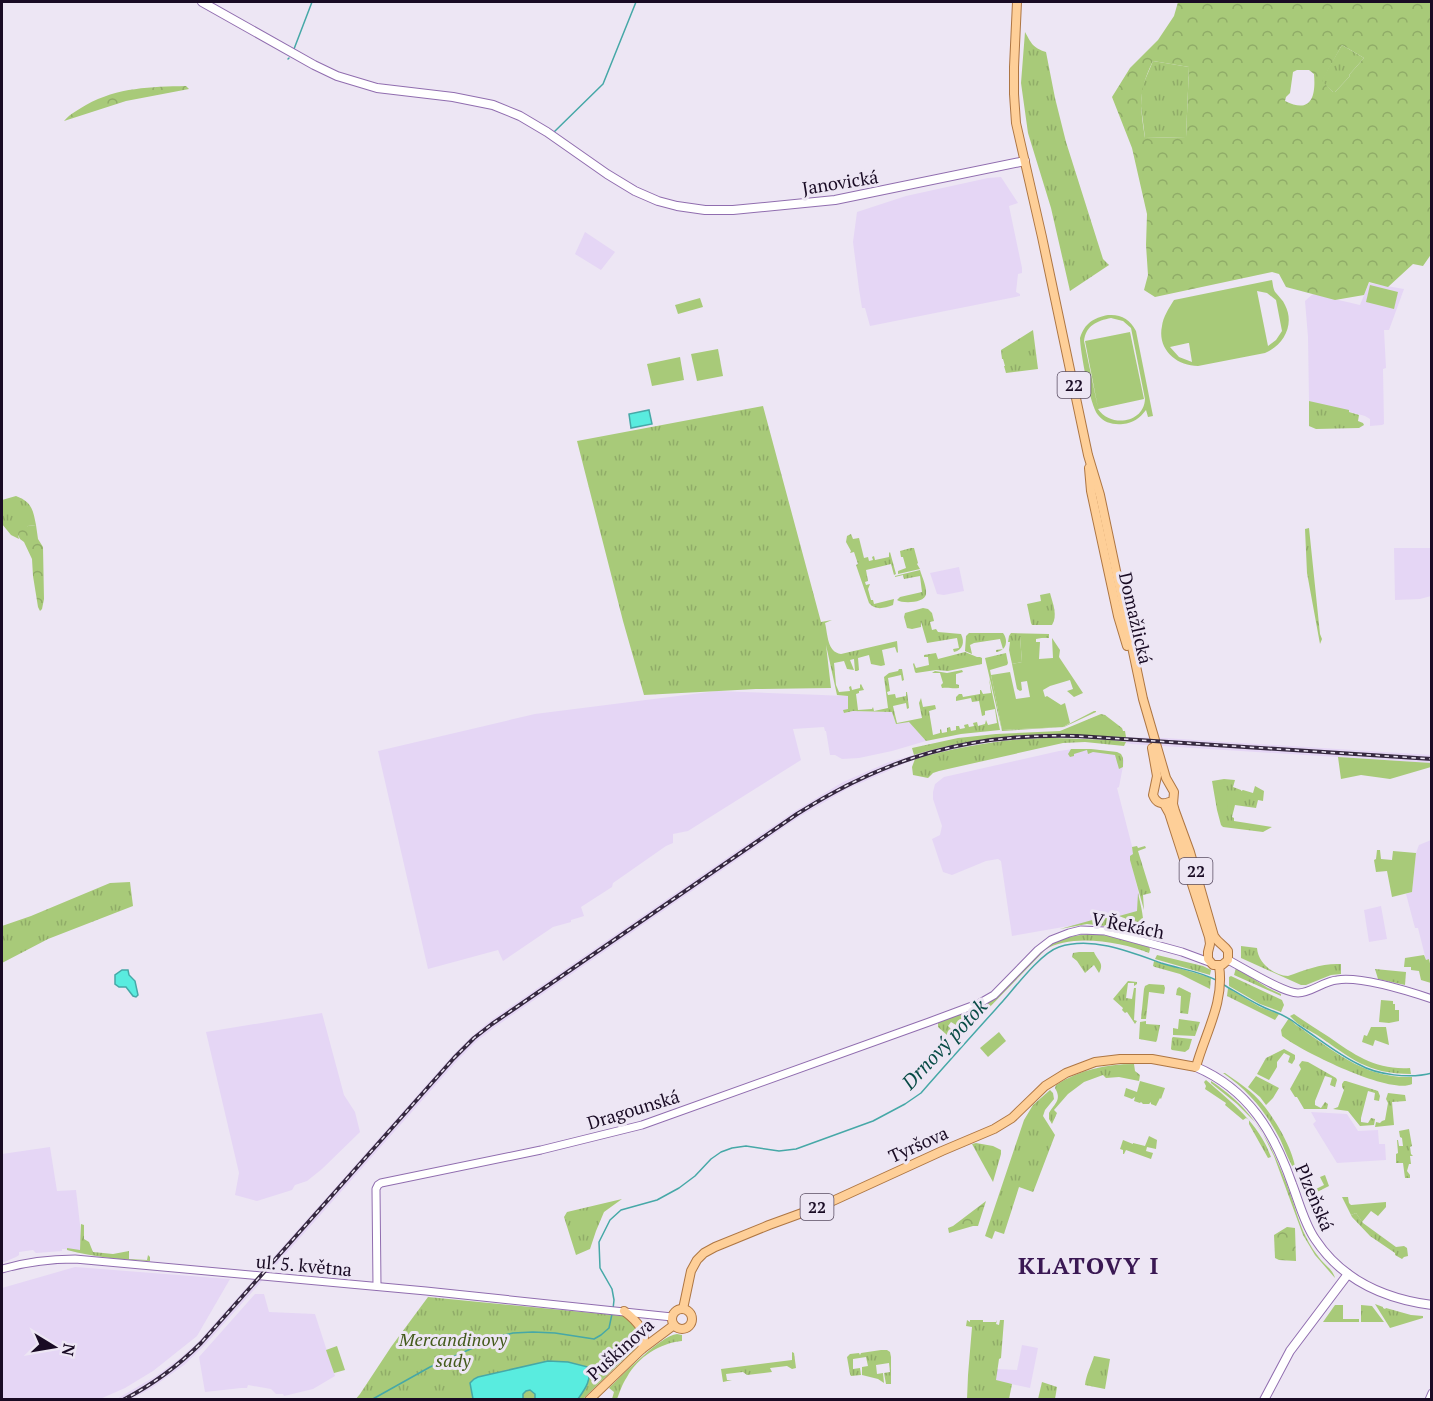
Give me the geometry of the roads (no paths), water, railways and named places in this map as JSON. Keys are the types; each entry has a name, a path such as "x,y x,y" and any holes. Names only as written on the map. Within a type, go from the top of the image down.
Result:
{"main road":[{"name":"Janovická","path":"202,2 314,65 344,79 377,87 474,101 520,116 634,191 658,201 686,208 719,210 835,200 1025,161"},
{"name":"22","path":"1017,2 1014,110 1025,161"},
{"name":"Domažlická","path":"1025,161 1143,699 1168,784"},
{"name":"Domažlická","path":"1088,455 1091,491 1118,616 1157,773 1155,788"},
{"path":"1155,788 1162,783 1168,784"},
{"name":"22","path":"1168,784 1173,789 1175,811 1190,852 1214,936 1228,951 1228,960"},
{"name":"22","path":"1155,788 1154,798 1164,804 1169,813 1204,918 1209,937 1209,962"},
{"path":"1164,804 1173,798"},
{"path":"1208,950 1220,944"},
{"path":"1209,962 1219,966 1228,960"},
{"path":"1196,1066 1217,1004 1220,982 1219,966"},
{"name":"Tyršova","path":"683,1309 691,1271 697,1260 709,1250 824,1205 994,1129 1012,1118 1044,1086 1076,1068 1107,1059 1133,1058 1196,1066"},
{"name":"Plzeňská","path":"1196,1066 1235,1090 1260,1118 1277,1146 1305,1220 1315,1239 1335,1263 1360,1282 1385,1294 1409,1302 1431,1305"},
{"path":"1264,1400 1290,1351 1348,1274"},
{"name":"22","path":"683,1309 692,1315 691,1324 682,1329 677,1328 673,1321 676,1311 683,1309"},
{"path":"623,1311 642,1330 645,1340 642,1349"},
{"name":"Puškinova","path":"589,1400 673,1321"}],"street":[{"name":"V Řekách","path":"985,1001 1051,940 1081,930 1104,931 1182,952 1209,962"},
{"name":"V Řekách","path":"1182,952 1202,954 1208,950"},
{"path":"1228,960 1273,984 1298,993 1328,982 1346,979 1404,990 1431,999"},
{"name":"Dragounská","path":"377,1286 376,1189 381,1183 541,1150 642,1125 985,1001"},
{"name":"ul. 5. května","path":"2,1269 48,1260 75,1259 623,1311 673,1321"},
{"path":"1429,1400 1431,1392"}],"waterway":[{"path":"294,49 312,2"},
{"path":"554,132 603,84 636,2"},
{"name":"Drnový potok","path":"613,1309 612,1289 600,1268 599,1242 610,1220 621,1210 657,1200 679,1188 721,1152 746,1146 779,1151 796,1149 873,1121 905,1104 921,1093 1029,971 1052,950 1072,944 1098,944 1197,972 1218,981"},
{"name":"Drnový potok","path":"1224,985 1288,1018 1335,1051 1366,1068 1404,1076 1432,1073"},
{"name":"Drnový potok","path":"371,1400 430,1367 500,1336 533,1332 594,1339 609,1328 612,1314"}],"railway":[{"path":"123,1400 164,1374 201,1343 474,1038 797,814 864,777 931,752 965,744 1038,736 1077,736 1432,759"}],"district":[{"name":"KLATOVY I","path":"1089,1265"}],"park label":[{"name":"Mercandinovy sady","path":"453,1349"}]}
